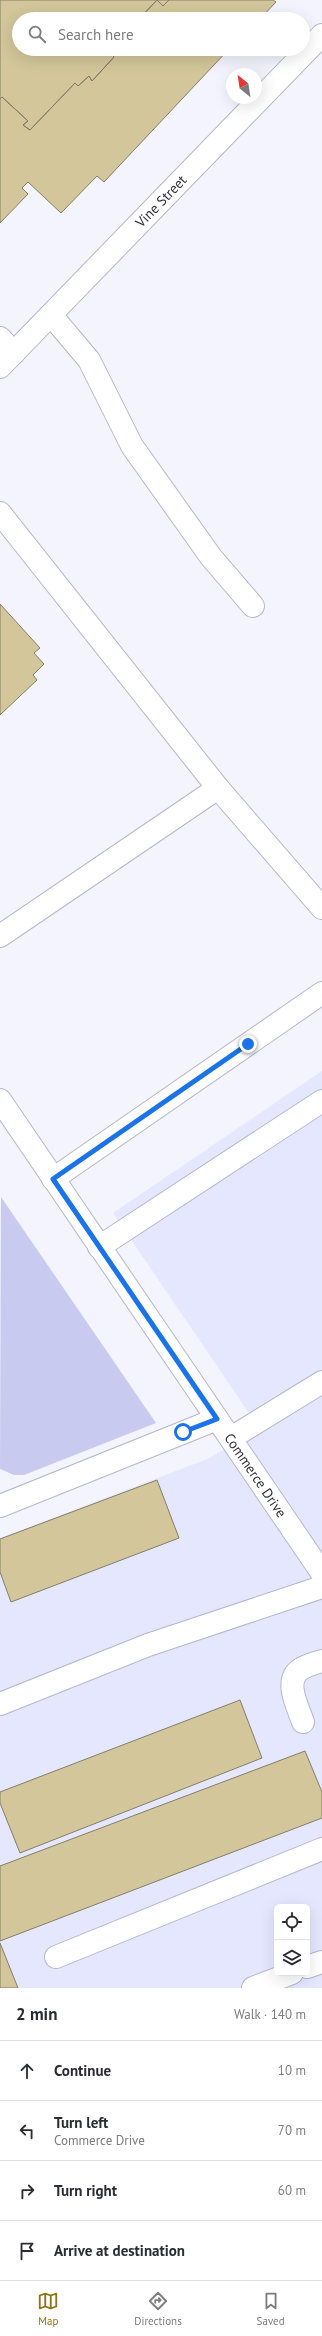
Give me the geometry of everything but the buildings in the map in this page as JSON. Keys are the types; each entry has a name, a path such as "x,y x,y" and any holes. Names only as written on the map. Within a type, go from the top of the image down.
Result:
{"street":[{"name":"Vine Street","path":"310,48 322,36"},
{"name":"Vine Street","path":"5,353 51,316 303,56"},
{"path":"51,316 89,360 132,446 212,557 253,606"},
{"path":"0,513 218,788 322,908"},
{"path":"0,936 218,788"},
{"path":"53,1179 322,993"},
{"path":"99,1247 322,1101"},
{"name":"Commerce Drive","path":"3,1111 53,1179 322,1573"},
{"path":"231,1438 322,1382"},
{"path":"0,1506 217,1419"},
{"path":"0,1704 148,1645 322,1587"},
{"path":"303,1722 292,1687 294,1676 300,1669 322,1661"},
{"path":"56,1957 322,1849"},
{"path":"310,1966 322,1962"},
{"path":"253,1988 284,1976"}],"shaded area":[{"path":"322,1071 322,1988 0,1988 0,1538 210,1458 259,1428 113,1213"},
{"path":"1,1197 156,1423 24,1475 14,1475 0,1469"}],"route":[{"path":"183,1432 217,1419 53,1179 248,1044"}]}
